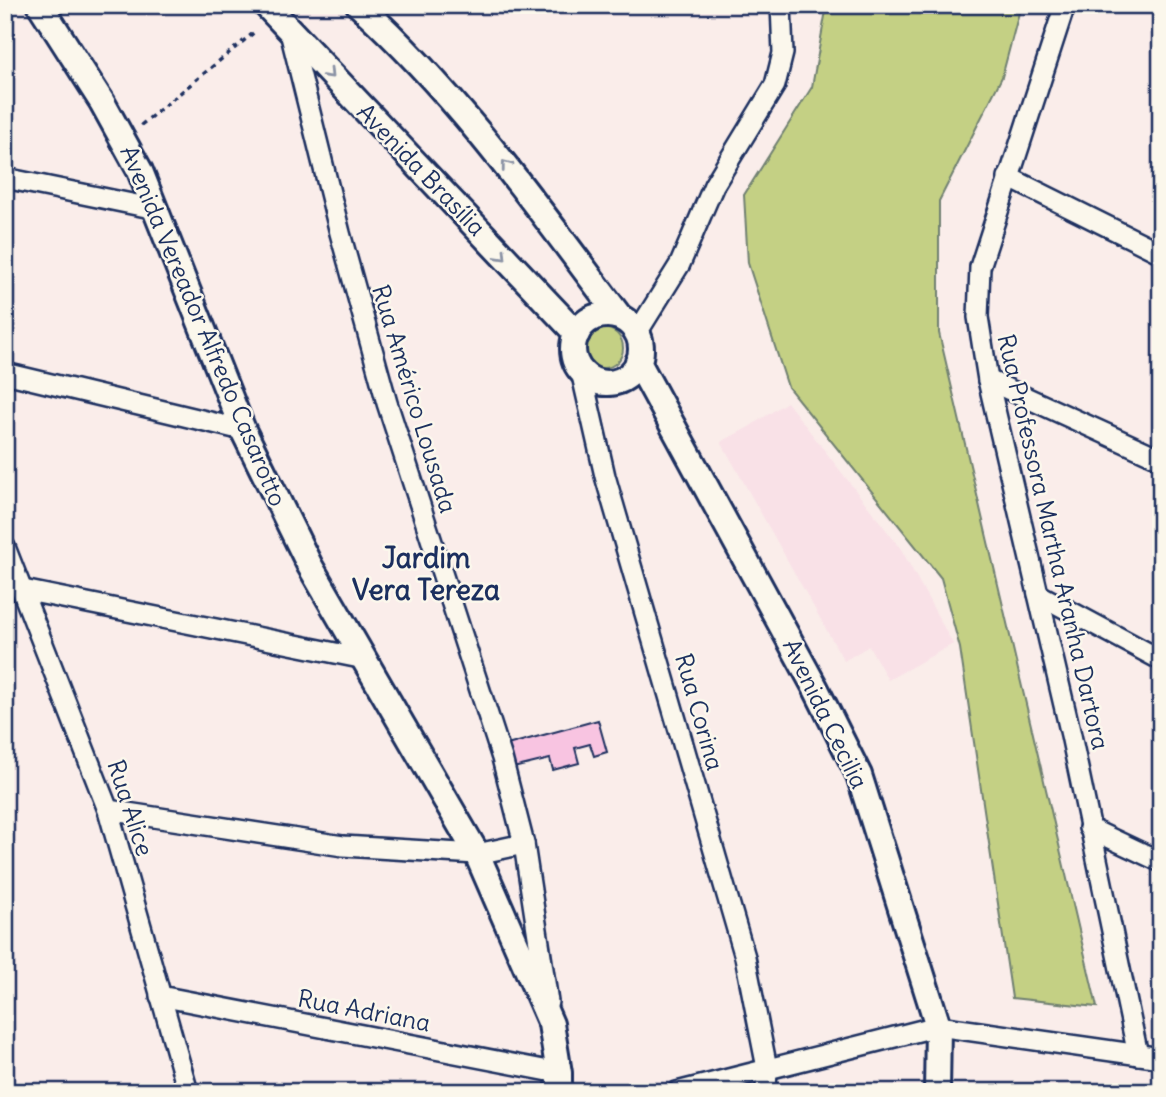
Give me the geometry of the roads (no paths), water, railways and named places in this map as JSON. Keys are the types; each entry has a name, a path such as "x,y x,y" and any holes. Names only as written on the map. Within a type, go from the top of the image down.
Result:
{"street":[{"name":"Avenida Vereador Alfredo Casarotto","path":"40,5 123,139 156,209 243,430 310,566 477,853 551,1024 559,1083"},
{"path":"359,5 393,37 493,149 629,325 641,343 639,362 623,380 600,383 590,379 581,371 575,360 573,346 576,334 582,326 600,316 629,325"},
{"path":"629,325 680,264 714,185 775,85 783,53 781,5"},
{"name":"Rua Professora Martha Aranha Dartora","path":"1065,5 980,267 978,317 988,380 1071,735 1138,1055"},
{"name":"Avenida Brasília","path":"277,18 576,334"},
{"name":"Rua Américo Lousada","path":"277,18 387,402 502,758 524,845 551,1024"},
{"path":"1008,177 1161,253"},
{"path":"5,178 156,209"},
{"name":"Avenida Cecilia","path":"639,362 816,689 859,775 938,1026 937,1092"},
{"name":"Rua Corina","path":"581,371 605,476 745,957 767,1068 766,1092"},
{"path":"5,373 243,430"},
{"path":"988,380 1161,459"},
{"name":"Rua Alice","path":"5,547 108,810 188,1092"},
{"path":"23,590 365,659"},
{"path":"1038,594 1161,660"},
{"path":"108,810 343,846 477,853 524,845"},
{"path":"1089,828 1161,862"},
{"name":"Rua Adriana","path":"160,996 559,1083"},
{"path":"677,1092 938,1026 1161,1058"}],"district":[{"name":"Jardim Vera Tereza","path":"426,574"}]}
